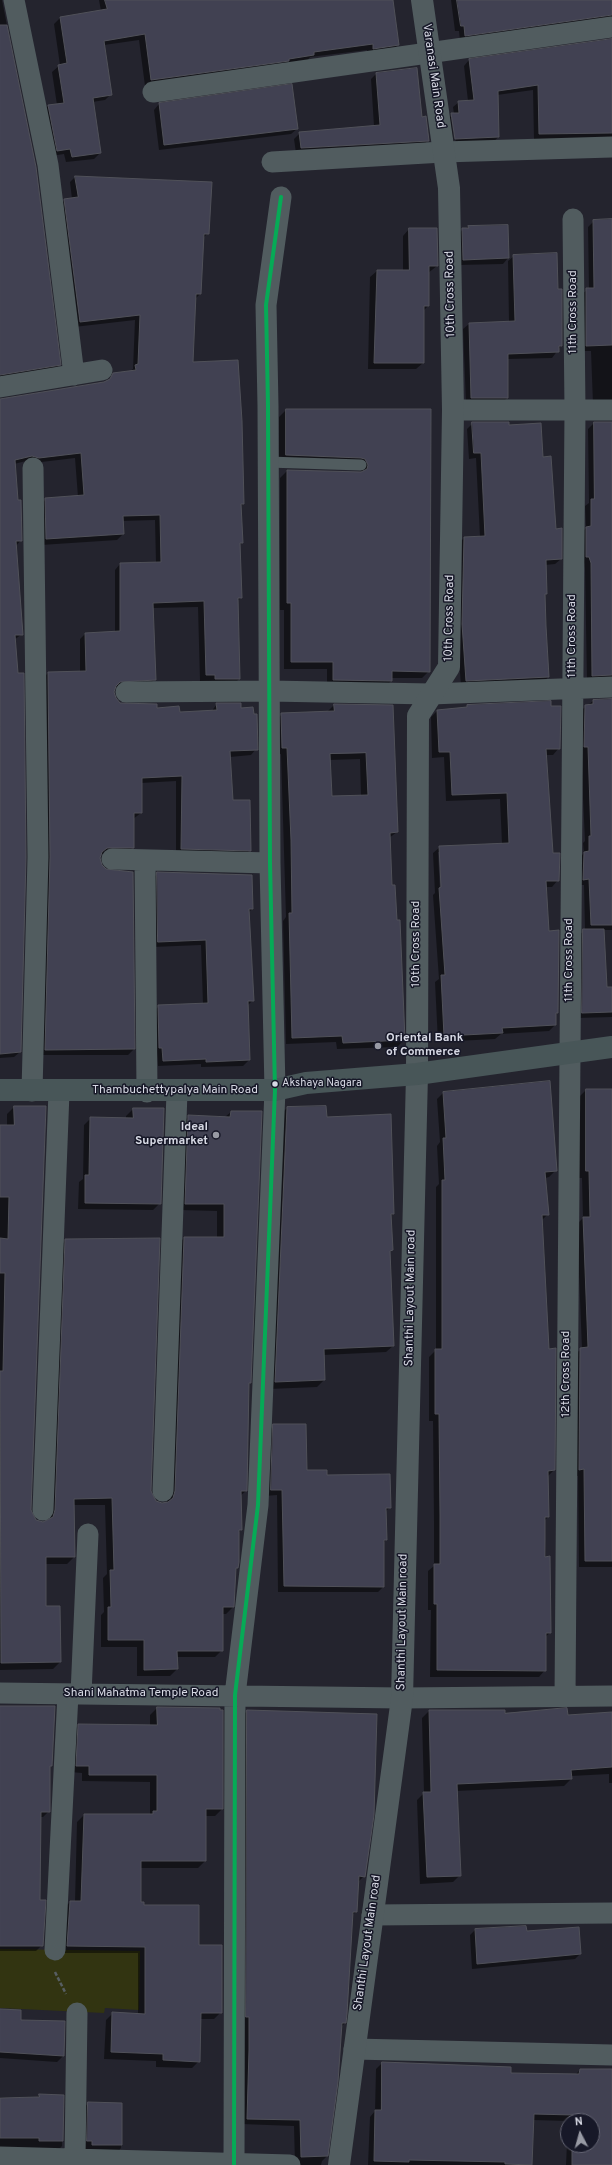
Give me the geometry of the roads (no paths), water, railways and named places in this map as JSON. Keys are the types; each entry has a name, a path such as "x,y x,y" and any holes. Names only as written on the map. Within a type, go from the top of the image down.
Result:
{"main road":[{"name":"Thambuchettypalya Main Road","path":"0,1090 59,1092 275,1090 306,1083 417,1074 612,1047"}],"street":[{"path":"14,0 48,165 74,375"},
{"name":"Varanasi Main Road","path":"422,0 443,152"},
{"path":"153,92 612,27"},
{"path":"272,162 443,152 612,147"},
{"name":"10th Cross Road","path":"417,1074 418,716 449,667 453,410 450,208 443,152"},
{"path":"234,2164 235,1695 258,1505 275,1090 270,863 266,305 281,197"},
{"name":"11th Cross Road","path":"570,1053 575,410 573,218"},
{"path":"0,387 102,370"},
{"path":"453,410 612,410"},
{"path":"32,1091 38,857 33,468"},
{"path":"126,692 269,691 431,694 612,687"},
{"path":"112,859 270,863"},
{"path":"144,860 147,1092"},
{"name":"12th Cross Road","path":"565,1696 570,1053"},
{"name":"Shanthi Layout Main road","path":"339,2165 402,1698 417,1074"},
{"path":"43,1510 59,1092"},
{"path":"163,1491 177,1092"},
{"path":"55,1950 88,1534"},
{"name":"Shani Mahatma Temple Road","path":"0,1693 402,1698 612,1696"},
{"path":"372,1915 612,1913"},
{"path":"63,2161 76,2013"},
{"path":"354,2049 612,2055"},
{"path":"0,2157 121,2163 290,2165"}],"lane":[{"path":"268,462 361,465"}],"place":[{"name":"Oriental Bank of Commerce","path":"378,1046"},
{"name":"Akshaya Nagara","path":"275,1084"},
{"name":"Ideal Supermarket","path":"216,1135"}]}
